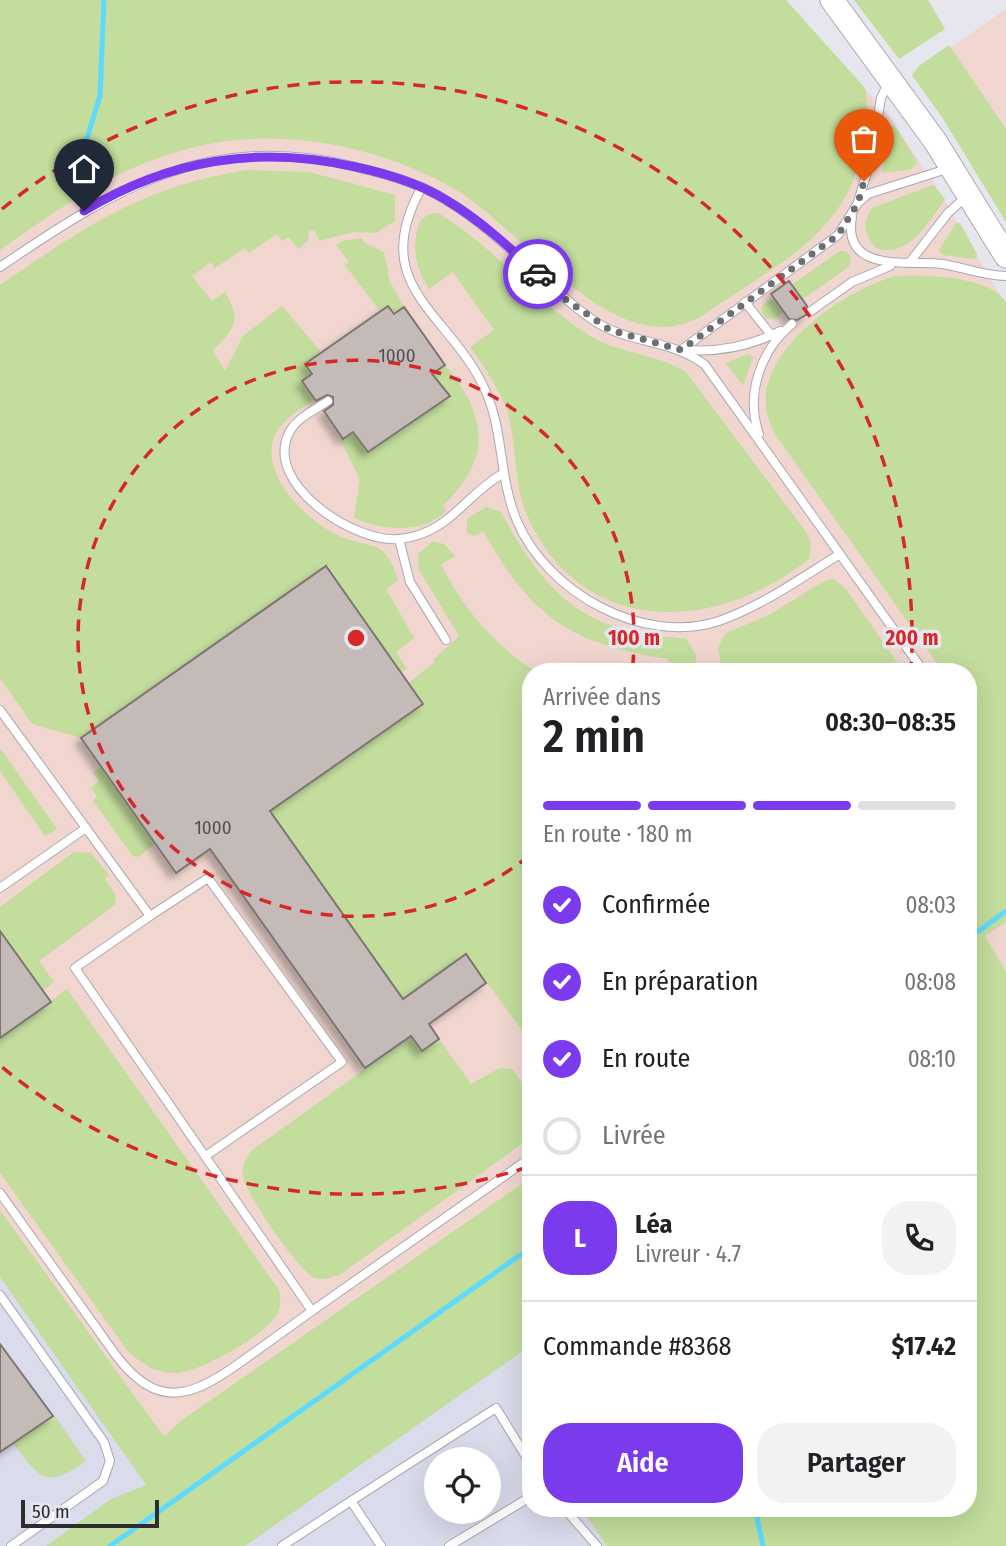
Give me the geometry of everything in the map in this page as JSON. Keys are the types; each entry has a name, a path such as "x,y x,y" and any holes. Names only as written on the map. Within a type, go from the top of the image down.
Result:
{"street":[{"path":"832,0 953,167 1006,256"}],"lane":[{"path":"891,79 881,98 871,159 851,227 859,248 878,262 912,262 1006,276"},
{"path":"0,267 99,202 129,187 202,163 237,156 309,158 383,173 422,187 476,219 565,299 595,321 625,335 681,350 718,351 772,335 792,324 770,346 759,371 754,414 762,443"},
{"path":"681,350 838,235 858,203 868,194 889,185 953,167"},
{"path":"422,187 405,224 404,260 416,291 486,391 497,433 502,474 518,524 535,550 568,587 617,615 675,625 716,622 777,593 839,554"},
{"path":"811,311 866,274 912,262 948,213 969,194"},
{"path":"745,302 772,335"},
{"path":"681,350 705,365 918,663"},
{"path":"328,401 298,422 290,431 285,454 290,472 309,497 342,525 361,534 399,539 429,533 445,523 488,482 502,474"},
{"path":"399,539 410,582 446,639"},
{"path":"0,710 150,916"},
{"path":"0,888 86,828"},
{"path":"207,1155 342,1062 208,878 75,968 207,1155 312,1311"},
{"path":"0,1193 122,1364 143,1384 179,1392 209,1385 522,1164"},
{"path":"0,1295 104,1442 110,1461 103,1481 11,1546"},
{"path":"282,1546 496,1408 522,1450"},
{"path":"351,1501 381,1546"},
{"path":"449,1546 522,1502"},
{"path":"572,1517 597,1546"}],"shaded area":[{"path":"0,0 822,40 888,115 936,186 1006,305 1006,878 977,899 977,663 522,663 522,1222 147,1485 0,1277"},
{"path":"1006,9 1006,222 942,117 912,75"},
{"path":"1006,921 1006,1013 977,963 977,942"},
{"path":"0,1277 147,1485 111,1499 46,1546 0,1546"},
{"path":"522,1293 522,1517 744,1517 750,1546 217,1546"}],"green space":[{"path":"0,0 786,0 865,88 866,132 854,177 841,204 824,227 780,264 703,315 671,326 638,323 605,309 541,261 482,209 456,190 427,175 363,152 295,140 228,141 195,147 140,165 92,189 0,250"},
{"path":"854,0 928,0 945,29 899,59"},
{"path":"949,45 1006,129 1006,222 942,117 912,75 919,66"},
{"path":"890,126 896,127 917,162 912,169 882,173"},
{"path":"247,170 309,172 395,195 395,221 376,233 353,232 319,241 315,231 309,231 308,241 298,249 289,237 282,241 277,234 249,253 245,248 215,268 211,262 192,276 212,301 225,292 233,310 234,323 227,336 213,351 225,371 243,336 282,306 322,353 312,374 302,381 315,399 278,429 272,450 273,465 289,494 313,519 339,536 380,549 389,559 398,581 386,589 414,638 396,652 407,669 401,672 326,566 81,738 32,724 0,678 0,285 88,227 145,198 209,177"},
{"path":"933,185 945,199 916,237 898,248 876,248 866,229 872,208"},
{"path":"438,213 477,241 548,305 587,334 611,346 662,361 686,372 804,529 811,542 809,559 772,584 732,601 691,611 651,611 613,602 578,582 548,552 525,510 504,402 470,347 494,330 453,272 429,289 420,273 415,248 417,230 420,221 429,214"},
{"path":"960,223 977,254 976,259 943,255 939,251 955,224"},
{"path":"361,238 365,243 384,252 390,282 404,307 394,314 388,306 380,311 345,265 349,262 336,245 342,241"},
{"path":"840,251 846,251 851,257 849,267 774,319 765,318 761,309 763,305"},
{"path":"895,276 938,276 986,287 998,293 1006,302 1006,922 985,936 1006,972 1006,1546 607,1546 588,1517 977,1517 977,663 937,663 777,437 766,410 768,384 779,359 797,336 846,298"},
{"path":"748,354 753,357 743,386 726,363"},
{"path":"445,365 459,383 476,419 477,453 470,471 443,505 446,511 426,524 389,527 354,518 360,479 340,440 353,432 369,452 449,396 432,374"},
{"path":"486,507 501,512 535,567 553,588 573,605 596,619 621,629 686,638 696,655 696,662 669,663 668,659 605,645 579,635 557,622 519,585 483,531 474,536 467,532 467,519"},
{"path":"433,541 444,544 455,556 441,564 459,596 481,625 524,663 522,1030 466,954 403,999 270,811 423,704 408,683 435,662 433,660 459,636 419,570 418,554"},
{"path":"834,579 846,589 898,663 721,663 718,647 726,633 767,616 826,580"},
{"path":"0,748 57,829 45,836 0,771"},
{"path":"101,767 155,844 138,857 133,856 93,801 97,797 91,788 99,781 93,772"},
{"path":"74,852 91,853 109,875 105,879 115,894 116,904 39,961 54,982 43,991 0,934 0,907"},
{"path":"67,989 279,1290 279,1310 269,1324 230,1352 185,1372 154,1369 127,1350 0,1173 0,1038"},
{"path":"411,1036 422,1051 439,1039 471,1084 500,1068 512,1069 522,1082 522,1144 341,1274 325,1279 315,1278 307,1273 262,1214 243,1176 244,1163 251,1151"},
{"path":"522,1184 522,1352 245,1546 46,1546 111,1499 146,1485 0,1277 0,1210 162,1434 166,1435 182,1420"},
{"path":"54,1415 86,1461 52,1478 30,1465 13,1443"}],"building":[{"path":"789,281 807,306 806,315 797,320 789,319 771,294"},
{"path":"388,306 394,314 404,307 445,365 432,374 450,396 368,452 353,432 343,439 324,411 333,405 333,397 327,395 316,401 302,381 312,374 305,364"},
{"path":"326,566 423,704 270,811 403,999 466,954 486,983 429,1024 439,1039 422,1051 411,1036 365,1068 210,849 176,873 81,738"},
{"path":"0,931 51,1002 0,1038"},
{"path":"0,1344 53,1416 0,1452"}],"waterway":[{"path":"77,170 100,96 104,0"},
{"path":"977,932 1006,911"},
{"path":"110,1546 522,1254"},
{"path":"757,1517 763,1546"}],"way so far":[{"path":"538,274 565,299 610,330 681,350 838,235 858,203 864,181"}],"route":[{"path":"84,211 129,187 202,163 237,156 309,158 383,173 422,187 476,219 538,274"}]}
